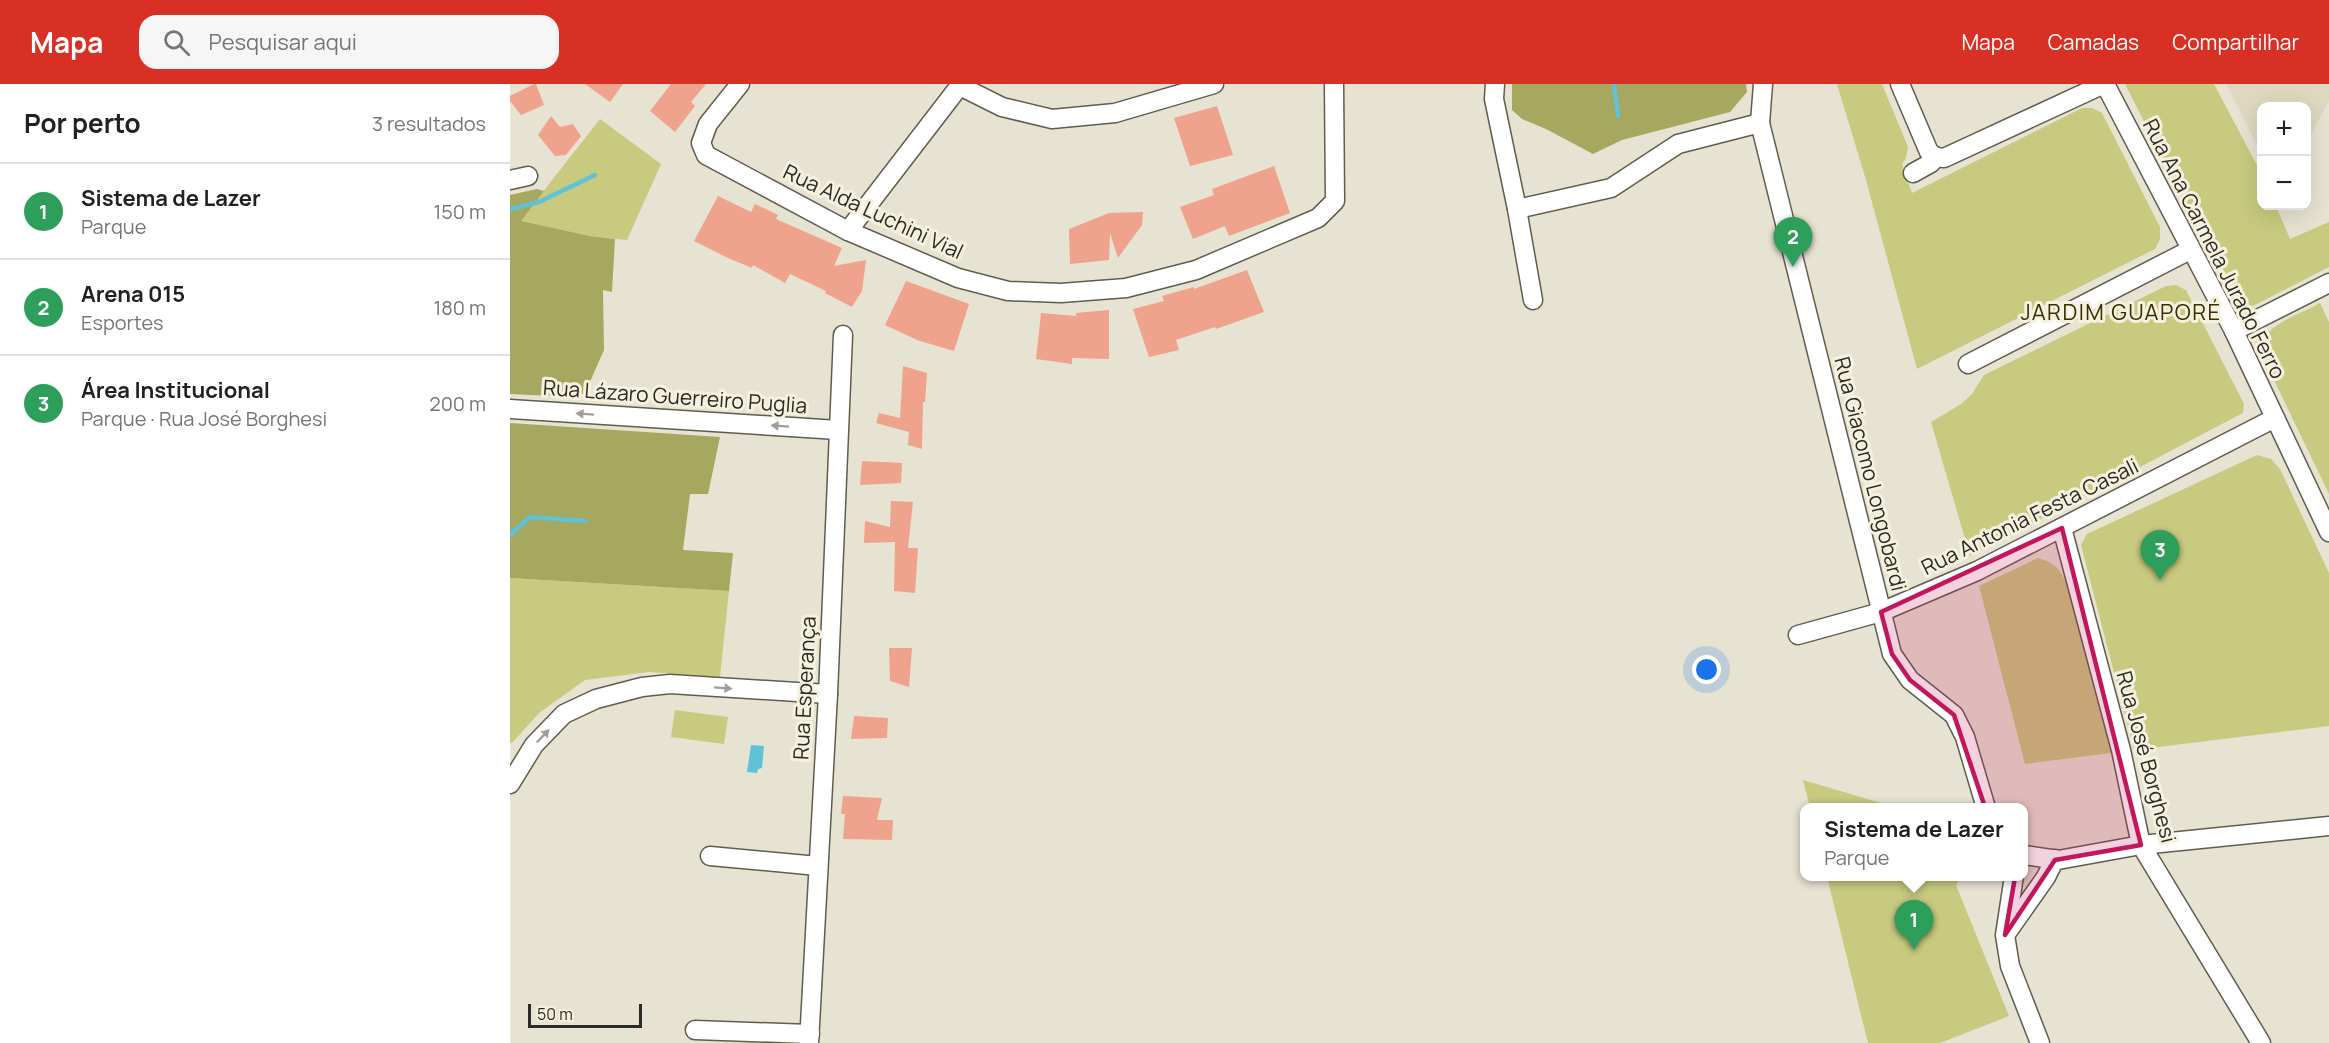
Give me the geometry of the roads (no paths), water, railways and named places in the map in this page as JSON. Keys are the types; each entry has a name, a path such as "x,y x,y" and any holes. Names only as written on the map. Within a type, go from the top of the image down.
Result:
{"street":[{"name":"Rua Alda Luchini Vial","path":"740,84 708,124 701,143 706,155 848,231 958,278 1008,291 1061,293 1126,288 1196,270 1318,218 1335,201 1334,84"},
{"path":"848,231 960,85 1002,107 1052,119 1115,113 1214,84"},
{"path":"1495,84 1494,99 1533,300"},
{"name":"Rua Giacomo Longobardi","path":"1763,84 1760,123 1892,654 1910,680 1954,715 1965,737 1985,803"},
{"path":"1900,84 1929,152 1936,157 1944,158 2104,84"},
{"name":"Rua Ana Carmela Jurado Ferro","path":"2104,84 2234,331 2329,532"},
{"path":"1517,209 1611,188 1678,144 1760,123"},
{"path":"1913,173 1931,163 1936,157"},
{"path":"510,180 528,176"},
{"path":"1968,364 2190,250"},
{"path":"2234,331 2329,284"},
{"name":"Rua Esperança","path":"809,1038 828,694 843,334"},
{"name":"Rua Lázaro Guerreiro Puglia","path":"510,409 838,430"},
{"name":"Rua Antonia Festa Casali","path":"1798,635 1881,612 1977,571 2275,418"},
{"name":"Rua José Borghesi","path":"2062,528 2121,750 2141,845 2261,1043"},
{"path":"510,784 534,746 564,714 596,699 642,687 670,684 828,694"},
{"path":"2028,856 2055,859 2141,845 2329,826"},
{"path":"710,856 818,866"},
{"path":"2005,935 2046,877 2055,859"},
{"path":"2013,881 2005,935 2010,966 2040,1043"},
{"path":"696,1030 809,1038"}],"water":[{"path":"751,745 764,746 762,768 758,769 757,773 747,772"}],"waterway":[{"path":"1614,84 1618,116"},
{"path":"510,209 539,202 595,175"},
{"path":"510,535 530,517 585,521"}],"place":[{"name":"Arena 015","path":"1793,267"},
{"name":"Área Institucional","path":"2160,580"},
{"name":"Sistema de Lazer","path":"1914,950"}],"district":[{"name":"JARDIM GUAPORÉ","path":"2121,312"}]}
